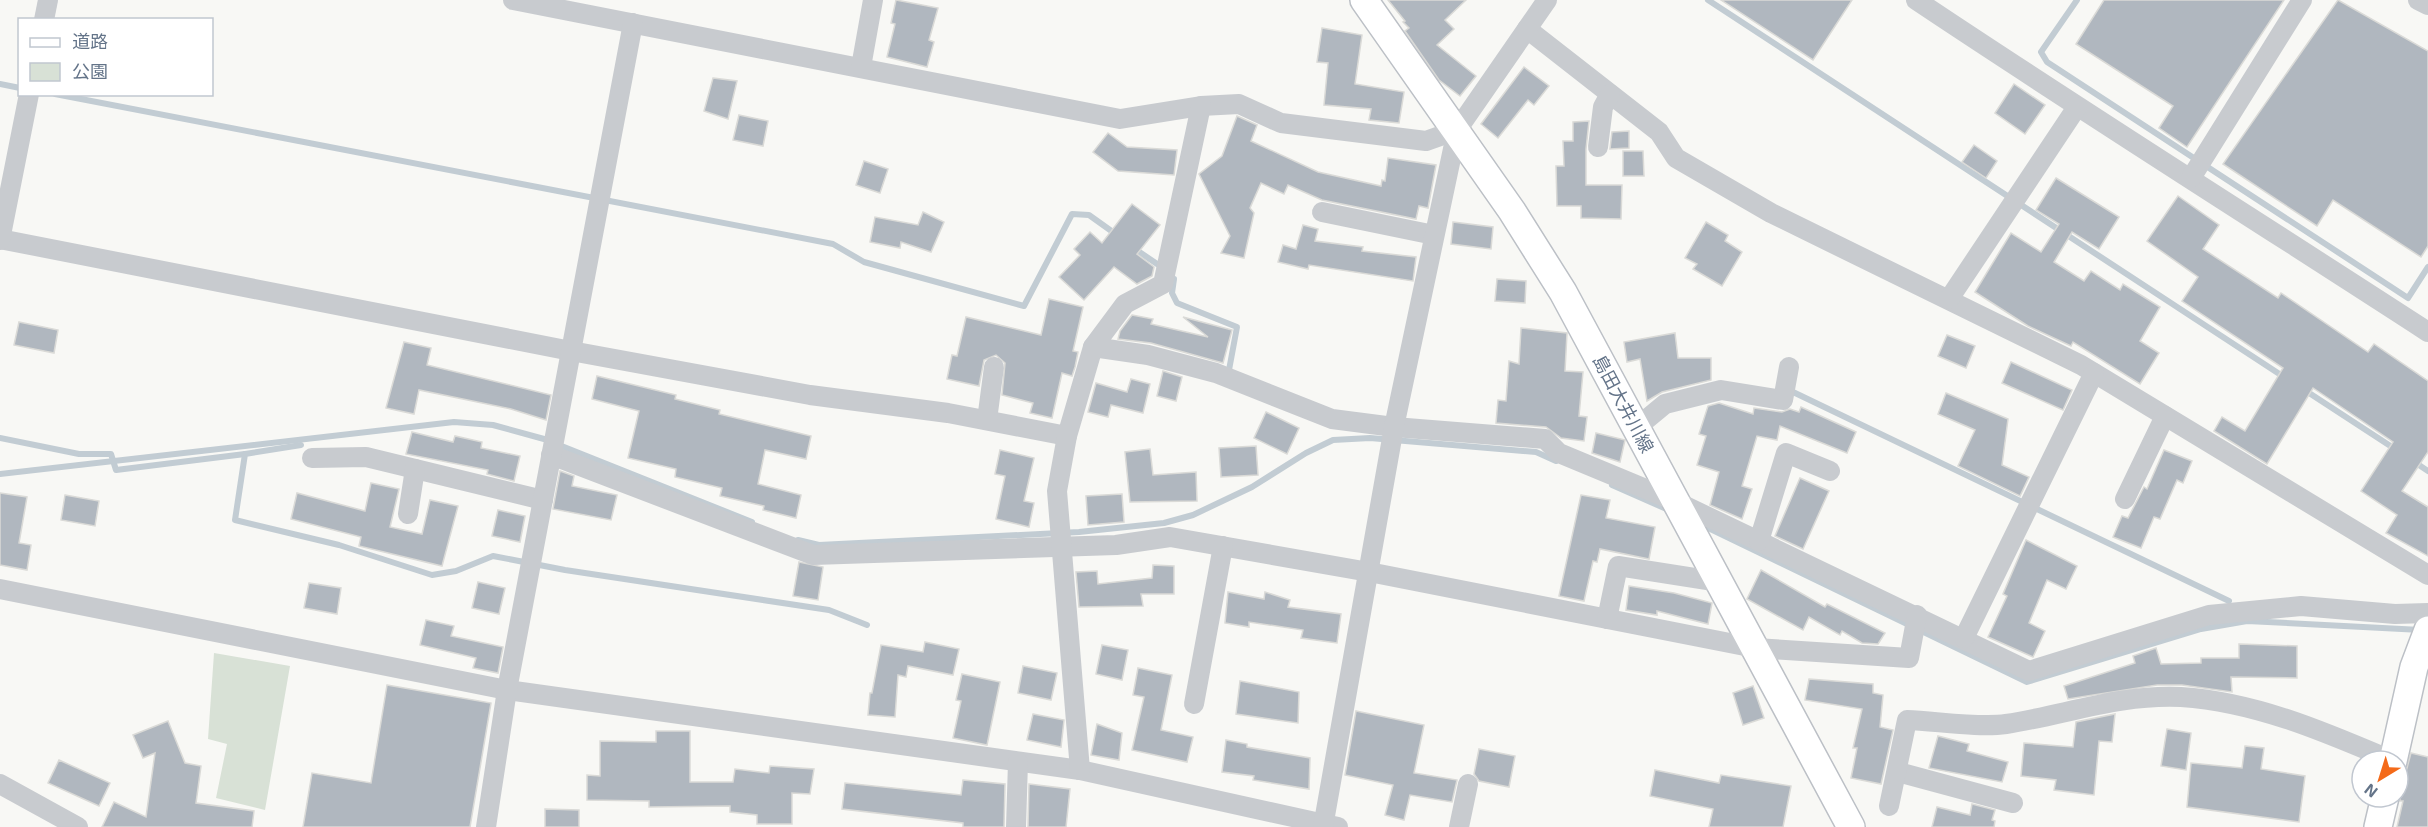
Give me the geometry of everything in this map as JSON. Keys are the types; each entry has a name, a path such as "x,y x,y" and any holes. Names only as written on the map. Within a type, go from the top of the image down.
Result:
{"main road":[{"name":"島田大井川線","path":"1364,0 1457,130 1563,292 1851,827"},
{"path":"2396,749 2414,667 2428,630"},
{"path":"2378,827 2382,809"}],"street":[{"path":"44,18 48,0"},
{"path":"513,0 1120,119 1201,106 1239,104 1281,123 1426,141 1457,130"},
{"path":"861,67 873,0"},
{"path":"0,589 507,690 1080,770 1328,826 1394,427 1457,130 1547,0"},
{"path":"1916,0 2076,107 2191,178 2428,332"},
{"path":"2191,178 2302,0"},
{"path":"2418,0 2428,5"},
{"path":"486,827 507,690 633,23"},
{"path":"1527,29 1659,132 1676,158 1771,213 2094,373 2428,575"},
{"path":"1598,147 1603,107 1610,94"},
{"path":"29,96 0,239 571,351 810,395 987,420 1067,436"},
{"path":"1080,770 1064,548 1057,491 1067,436 1093,347 1125,304 1163,284 1201,106"},
{"path":"1948,299 2076,107"},
{"path":"1322,212 1434,235"},
{"path":"1093,347 1148,355 1216,373 1332,418 1394,427 1545,439 1558,453 1677,502 2029,670 2209,615 2301,606 2395,614 2428,613"},
{"path":"987,420 994,367"},
{"path":"1636,428 1665,404 1721,390 1783,400 1789,367"},
{"path":"1964,638 2094,373"},
{"path":"2125,499 2165,416"},
{"path":"1759,541 1786,453 1830,471"},
{"path":"551,455 813,555 1064,548 1116,545 1170,537 1369,572 1755,648 1908,658 1917,615"},
{"path":"312,458 366,458 543,500"},
{"path":"408,514 415,469"},
{"path":"1194,704 1223,546"},
{"path":"1607,619 1618,566 1720,582"},
{"path":"1889,806 1898,772 1907,720 2005,724 2126,699 2180,697 2231,704 2312,726 2365,749"},
{"path":"1016,827 1018,762"},
{"path":"1898,772 2013,803"},
{"path":"0,784 78,827"},
{"path":"1459,827 1468,784"}],"green space":[{"path":"214,653 290,666 265,810 216,798 227,744 208,739"}],"building":[{"path":"896,0 938,8 929,40 934,42 927,67 887,57 895,24 891,23"},
{"path":"1388,0 1466,0 1445,20 1454,29 1437,45 1476,76 1460,96 1439,80 1405,31 1409,28 1403,22 1405,21"},
{"path":"1721,0 1852,0 1813,60"},
{"path":"2104,0 2284,0 2187,147 2159,128 2173,106 2076,44"},
{"path":"2338,0 2428,51 2428,246 2421,257 2333,200 2317,226 2223,164"},
{"path":"1322,28 1362,35 1355,84 1404,92 1399,123 1369,120 1371,109 1324,105 1328,63 1317,62"},
{"path":"1524,67 1549,86 1534,105 1528,100 1498,138 1481,124"},
{"path":"713,78 737,81 728,119 704,111"},
{"path":"2014,84 2045,105 2025,134 1995,113"},
{"path":"739,115 768,121 763,146 733,140"},
{"path":"1237,116 1257,125 1251,141 1318,172 1381,186 1382,180 1385,181 1388,158 1436,165 1428,208 1419,206 1416,219 1322,200 1288,185 1284,194 1261,183 1250,208 1254,213 1244,258 1221,253 1230,236 1199,174 1222,156"},
{"path":"1589,121 1586,185 1622,185 1621,219 1581,218 1581,206 1557,206 1556,166 1564,166 1563,141 1573,141 1573,122"},
{"path":"1629,131 1629,148 1610,149 1612,132"},
{"path":"1108,133 1127,147 1177,150 1174,175 1118,171 1093,152"},
{"path":"1974,145 1997,161 1986,178 1962,162"},
{"path":"1623,151 1643,151 1644,176 1623,176"},
{"path":"864,161 888,169 880,193 856,185"},
{"path":"2056,178 2119,217 2099,249 2072,232 2054,262 2084,281 2091,271 2120,290 2123,284 2160,307 2140,341 2159,353 2140,384 2073,342 2071,346 2028,326 1975,292 2011,233 2041,252 2059,224 2036,210"},
{"path":"2178,196 2219,225 2203,249 2278,298 2281,293 2368,352 2374,344 2428,381 2428,452 2402,491 2428,507 2428,556 2386,533 2397,515 2361,491 2393,442 2313,388 2267,464 2214,431 2222,417 2245,431 2283,368 2182,301 2198,277 2147,241"},
{"path":"1132,204 1160,225 1137,254 1154,267 1152,276 1137,284 1114,267 1084,300 1059,277 1080,255 1074,249 1090,232 1102,243"},
{"path":"923,212 944,222 931,252 901,242 900,248 870,242 875,217 918,225"},
{"path":"1453,222 1493,227 1491,249 1451,244"},
{"path":"1706,222 1728,235 1725,241 1742,252 1722,286 1693,269 1697,264 1685,258"},
{"path":"1303,225 1318,229 1315,241 1363,247 1362,251 1416,257 1413,281 1309,265 1308,269 1278,262 1283,245 1296,249"},
{"path":"1497,279 1526,281 1525,303 1495,301"},
{"path":"1049,299 1083,307 1073,351 1078,352 1075,367 1072,376 1062,373 1052,418 1030,413 1033,403 1002,395 1005,363 996,355 984,360 979,386 947,379 952,355 957,356 966,317 1041,335"},
{"path":"1132,315 1153,319 1151,324 1208,337 1183,317 1232,330 1223,363 1151,343 1118,339 1120,331"},
{"path":"19,322 58,330 54,353 14,345"},
{"path":"1521,328 1567,333 1565,371 1583,372 1579,416 1587,417 1584,441 1561,438 1546,427 1496,423 1498,400 1506,401 1509,361 1519,364"},
{"path":"1675,333 1678,358 1711,358 1711,380 1662,392 1647,401 1640,359 1627,362 1624,342"},
{"path":"1947,335 1975,346 1966,368 1938,356"},
{"path":"404,342 431,348 427,365 551,395 546,420 511,409 419,390 414,414 386,408"},
{"path":"2011,362 2072,390 2063,410 2002,383"},
{"path":"1163,371 1182,377 1176,401 1157,396"},
{"path":"597,376 676,395 675,399 720,410 719,414 811,436 806,459 765,450 758,484 801,495 796,518 763,510 764,506 720,496 722,488 675,477 676,469 628,458 639,411 592,399"},
{"path":"1131,379 1150,384 1143,413 1111,405 1108,417 1088,412 1096,383 1127,392"},
{"path":"1946,393 2008,419 2002,465 2029,477 2020,496 1958,466 1975,430 1938,414"},
{"path":"1719,403 1753,414 1754,408 1782,412 1790,409 1799,412 1801,407 1856,432 1847,453 1780,426 1777,440 1757,436 1742,486 1752,489 1742,519 1710,505 1719,472 1697,465 1706,436 1699,434 1708,406"},
{"path":"1266,412 1299,428 1287,454 1254,438"},
{"path":"412,432 453,442 455,436 482,442 481,448 520,456 514,481 487,474 488,470 406,454"},
{"path":"1596,433 1625,440 1620,462 1592,453"},
{"path":"1256,446 1258,475 1221,477 1219,448"},
{"path":"1150,449 1153,475 1196,472 1197,501 1130,502 1125,452"},
{"path":"1000,450 1034,458 1024,501 1034,503 1029,527 996,519 1005,476 995,474"},
{"path":"2164,450 2192,461 2183,483 2177,480 2160,519 2154,517 2141,548 2113,537 2122,516 2128,518 2144,487 2147,489"},
{"path":"560,471 574,476 572,486 617,495 611,520 553,509"},
{"path":"1800,478 1829,491 1803,549 1775,536"},
{"path":"371,483 399,489 390,527 422,534 430,500 458,506 442,566 359,546 361,537 291,519 297,493 365,511"},
{"path":"0,493 27,497 19,543 31,545 27,570 0,565"},
{"path":"1122,494 1124,522 1088,525 1086,496"},
{"path":"65,495 99,501 95,526 61,520"},
{"path":"1581,495 1610,500 1606,518 1655,527 1649,559 1600,549 1597,562 1593,561 1584,601 1559,596"},
{"path":"498,510 525,516 520,542 492,536"},
{"path":"2026,540 2077,566 2066,589 2047,580 2029,623 2045,631 2033,657 1988,637 2007,596 2003,594"},
{"path":"799,562 823,567 818,600 793,596"},
{"path":"1153,565 1174,566 1174,594 1141,594 1143,606 1079,607 1076,572 1097,571 1098,584 1152,578"},
{"path":"1761,570 1825,607 1827,604 1885,633 1878,644 1862,643 1842,631 1840,635 1809,617 1803,630 1747,599"},
{"path":"478,582 505,588 499,614 472,608"},
{"path":"309,583 341,588 337,614 304,608"},
{"path":"1629,586 1674,593 1712,603 1708,624 1657,611 1657,615 1626,610"},
{"path":"1228,592 1264,599 1265,592 1290,600 1288,607 1341,614 1337,643 1301,638 1303,630 1249,622 1249,627 1225,623"},
{"path":"426,620 454,626 451,636 503,647 498,673 473,668 476,658 420,645"},
{"path":"925,642 959,649 953,675 908,666 906,677 898,675 895,717 868,715 870,693 872,693 881,645 923,652"},
{"path":"2239,644 2297,646 2297,678 2231,677 2232,692 2182,685 2157,685 2068,699 2064,686 2135,663 2133,656 2156,648 2161,664 2201,663 2201,658 2239,658"},
{"path":"1102,645 1128,650 1122,680 1096,674"},
{"path":"1023,666 1057,673 1051,700 1018,693"},
{"path":"1138,668 1172,675 1161,730 1193,737 1187,762 1132,750 1144,697 1133,695"},
{"path":"962,674 1000,682 987,745 953,738 961,701 956,700"},
{"path":"1809,679 1873,684 1873,693 1883,695 1880,727 1893,730 1881,784 1851,778 1857,748 1853,748 1862,709 1805,700"},
{"path":"1240,681 1299,692 1298,723 1236,714"},
{"path":"387,685 491,703 470,827 303,827 312,773 371,783"},
{"path":"1753,686 1764,718 1743,725 1733,693"},
{"path":"1356,711 1424,725 1414,773 1457,780 1452,802 1410,795 1404,820 1385,815 1393,785 1345,775"},
{"path":"1033,714 1064,720 1061,747 1027,740"},
{"path":"2115,714 2112,742 2099,741 2094,795 2054,790 2056,780 2021,776 2024,743 2073,747 2076,722"},
{"path":"168,721 185,763 201,766 196,803 254,811 252,827 102,827 114,802 146,817 155,753 143,758 133,735"},
{"path":"1097,724 1122,733 1119,760 1091,755"},
{"path":"2167,729 2191,733 2186,770 2161,766"},
{"path":"656,731 690,731 690,782 733,782 735,769 769,773 770,766 814,769 810,794 792,793 792,824 757,824 757,815 730,812 730,806 649,807 649,801 587,800 587,775 600,776 600,741 656,742"},
{"path":"1938,736 1969,744 1967,751 2008,762 2002,782 1929,768"},
{"path":"1226,740 1247,744 1247,747 1310,758 1309,789 1253,780 1254,776 1222,772"},
{"path":"2245,746 2264,748 2261,769 2305,776 2299,822 2187,807 2191,763 2242,768"},
{"path":"1479,749 1515,756 1509,787 1479,781 1474,774"},
{"path":"2411,753 2428,757 2428,827 2397,827 2401,809 2410,809"},
{"path":"59,760 110,783 99,806 48,783"},
{"path":"1655,770 1719,783 1721,775 1791,786 1783,827 1709,827 1713,809 1650,796"},
{"path":"963,780 1005,784 1004,827 963,827 963,823 842,809 845,783 961,795"},
{"path":"1029,784 1070,789 1066,827 1028,827"},
{"path":"1972,804 1995,810 1992,820 1995,821 1994,827 1932,827 1937,807 1970,815"},
{"path":"545,809 579,810 579,827 545,827"}],"waterway":[{"path":"1708,0 2284,377"},
{"path":"2077,0 2041,52 2047,62 2408,298 2428,267"},
{"path":"0,84 18,88"},
{"path":"65,96 833,244 864,262 1024,306 1072,214 1089,215 1117,235"},
{"path":"1132,247 1163,268"},
{"path":"1174,279 1172,293 1177,303 1237,327 1229,370"},
{"path":"2303,389 2395,449"},
{"path":"1793,392 2229,601"},
{"path":"0,474 454,422 493,425 544,439 752,522"},
{"path":"0,438 79,454 111,454 116,470 245,454"},
{"path":"798,540 819,545 1079,532 1164,523 1193,515 1252,487 1306,453 1333,440 1370,438 1536,452 1556,461"},
{"path":"301,445 245,454 235,520 339,545 432,575 456,571 493,556 565,570 829,610 867,625"},
{"path":"2413,461 2428,471"},
{"path":"1612,485 1671,511"},
{"path":"1700,524 2027,682 2201,629 2247,621 2421,630"}]}
